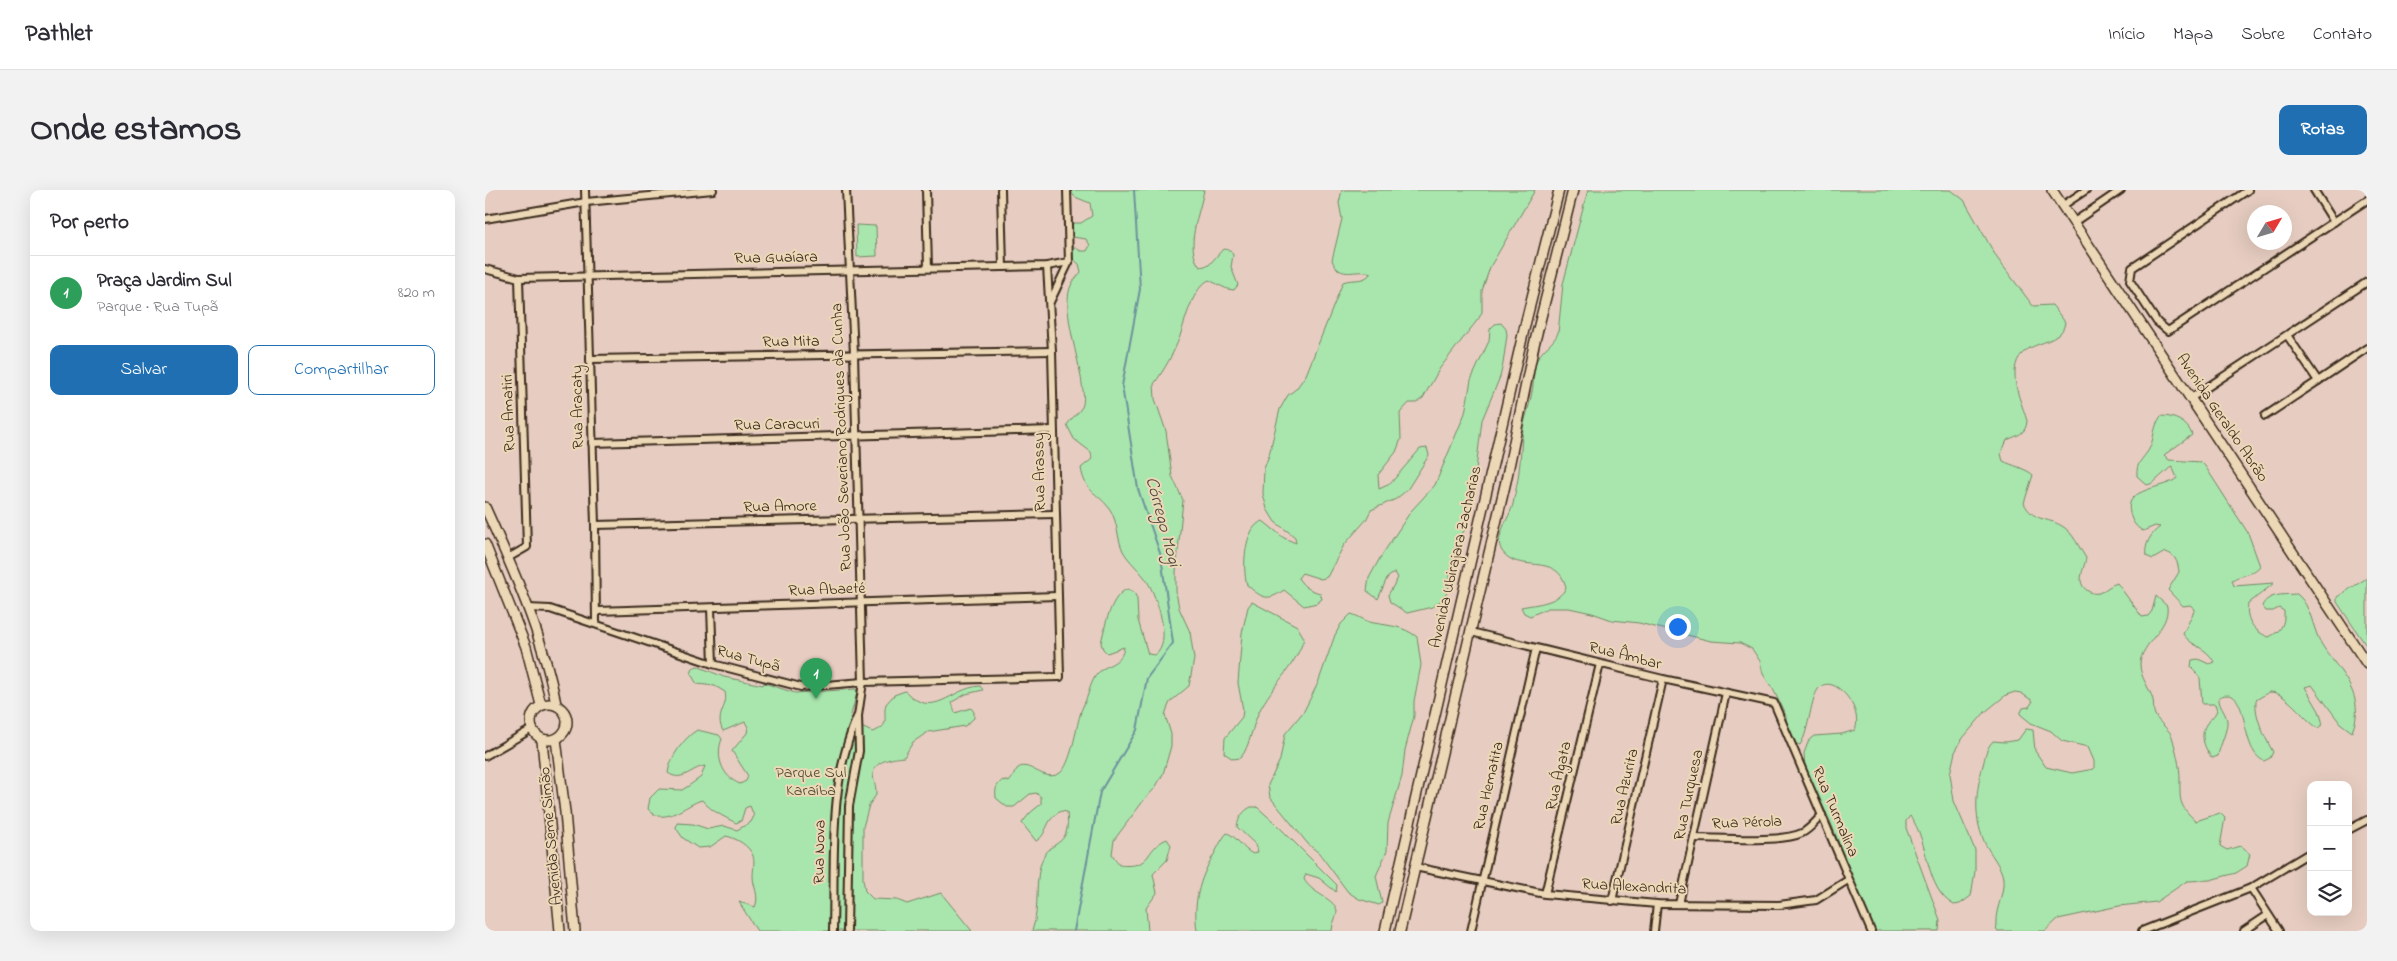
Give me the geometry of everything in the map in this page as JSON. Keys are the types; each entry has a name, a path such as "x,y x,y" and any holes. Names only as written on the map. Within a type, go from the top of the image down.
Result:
{"main road":[{"name":"Avenida Ubirajara Zacharias","path":"1385,931 1525,322 1559,190"},
{"name":"Avenida Ubirajara Zacharias","path":"1400,931 1471,632 1534,345 1573,190"},
{"name":"Avenida Geraldo Abrão","path":"2052,190 2367,664"},
{"path":"485,507 528,608 552,683 556,704 563,711 565,722 563,732 557,739 542,740 532,729 533,715 541,705 556,704"},
{"path":"485,544 525,646 541,705"},
{"name":"Avenida Seme Simão","path":"557,739 575,931"},
{"name":"Avenida Seme Simão","path":"542,740 560,931"}],"street":[{"name":"Rua Aracaty","path":"585,190 596,623"},
{"path":"485,219 586,202 713,190"},
{"name":"Rua João Severiano Rodrigues da Cunha","path":"846,190 854,354 863,682"},
{"path":"926,190 928,268"},
{"path":"1001,190 1003,266"},
{"path":"1050,302 1069,262 1067,190"},
{"path":"2063,206 2087,190"},
{"path":"2105,190 2110,197"},
{"path":"2073,222 2121,190"},
{"path":"2248,190 2240,193 2132,268 2130,281 2157,322 2168,331 2367,200"},
{"path":"2314,190 2334,222"},
{"name":"Rua Guaíara","path":"485,269 519,278 1047,266 1069,262"},
{"name":"Rua Arassy","path":"1047,266 1052,351 1060,677"},
{"name":"Rua Amatiri","path":"508,558 527,547 519,278"},
{"path":"2191,398 2367,282"},
{"path":"2287,335 2318,381"},
{"path":"2265,416 2367,348"},
{"name":"Rua Mita","path":"590,359 1052,351"},
{"name":"Rua Caracuri","path":"592,443 1053,430"},
{"name":"Rua Amore","path":"595,525 1055,514"},
{"name":"Rua Abaeté","path":"597,611 1057,596"},
{"name":"Rua Tupã","path":"528,608 550,608 713,664 801,687 863,682 1060,677"},
{"path":"711,608 713,664"},
{"name":"Rua Âmbar","path":"1471,632 1663,679 1774,703"},
{"name":"Rua Hematita","path":"1471,931 1536,648"},
{"name":"Rua Ágata","path":"1545,894 1600,664"},
{"name":"Rua Azurita","path":"1613,901 1663,679"},
{"name":"Rua Nova","path":"847,931 849,806 859,752 858,716 863,682"},
{"name":"Rua Turquesa","path":"1679,904 1726,693"},
{"name":"Rua Turmalina","path":"1774,703 1871,931"},
{"name":"Rua Nova","path":"833,931 835,801 846,745 858,716"},
{"path":"485,756 532,729"},
{"name":"Rua Pérola","path":"1694,838 1795,835 1803,832 1822,815"},
{"path":"2352,828 2367,820"},
{"path":"2142,931 2251,888 2307,854"},
{"name":"Rua Alexandrita","path":"1415,867 1545,894 1657,904 1779,905 1816,900 1835,890 1848,880"},
{"path":"2251,888 2279,931"},
{"path":"1654,931 1657,904"},
{"path":"2244,931 2269,915"}],"green space":[{"path":"1069,190 1204,190 1193,240 1195,259 1200,267 1209,265 1223,249 1230,250 1233,255 1231,267 1238,285 1234,290 1227,289 1209,280 1203,284 1190,305 1175,349 1154,384 1155,399 1166,431 1172,476 1183,500 1176,572 1176,592 1179,608 1190,632 1194,659 1189,686 1170,702 1165,715 1171,734 1171,746 1163,774 1155,788 1114,840 1112,854 1119,865 1138,864 1159,843 1167,839 1171,845 1167,860 1153,874 1157,893 1146,908 1148,931 1032,931 1035,922 1040,866 1047,852 1064,837 1068,823 1067,812 1061,811 1056,815 1049,823 1043,835 1036,841 1022,823 1041,804 1041,797 1036,793 1030,794 1014,807 1007,807 996,798 997,786 1003,780 1009,782 1021,766 1031,768 1042,774 1054,776 1064,769 1070,755 1081,710 1094,678 1102,670 1118,660 1123,653 1124,647 1107,653 1101,643 1113,604 1122,592 1128,589 1134,592 1137,599 1138,620 1148,654 1155,655 1163,641 1159,608 1151,588 1123,551 1111,511 1089,488 1083,477 1081,468 1092,459 1091,452 1074,439 1067,425 1079,412 1084,399 1069,322 1068,298 1070,288 1081,272 1079,264 1071,257 1072,246 1081,251 1087,251 1090,245 1086,239 1072,237 1069,226 1074,223 1081,223 1092,216 1090,203 1075,197"},
{"path":"1342,190 1535,190 1490,267 1482,291 1482,312 1479,318 1440,368 1423,398 1416,403 1409,403 1400,413 1401,439 1396,452 1378,475 1379,489 1390,484 1420,449 1427,448 1429,455 1407,490 1396,499 1371,510 1366,520 1344,545 1327,577 1321,579 1302,573 1298,578 1300,581 1307,588 1320,593 1322,599 1317,603 1304,606 1284,590 1273,596 1265,597 1252,589 1247,585 1245,578 1245,559 1248,539 1257,525 1263,521 1284,538 1296,543 1295,537 1275,522 1267,509 1263,494 1264,469 1280,409 1288,395 1296,389 1306,375 1343,282 1362,279 1371,273 1344,272 1335,266 1332,260 1342,219 1339,203"},
{"path":"1588,190 1951,190 1964,200 1997,258 2033,306 2052,305 2065,322 2062,331 2056,337 2030,348 2017,361 2015,372 2016,385 2027,421 2023,431 2007,440 2001,454 2003,461 2033,475 2024,503 2036,516 2056,523 2066,529 2086,558 2081,576 2084,588 2090,592 2098,593 2117,583 2142,617 2148,616 2152,611 2156,596 2167,606 2164,622 2145,649 2140,669 2152,696 2155,715 2172,736 2179,764 2180,797 2183,806 2196,821 2220,813 2225,818 2220,846 2227,850 2240,846 2250,854 2247,866 2236,873 2210,880 2187,881 2156,902 2119,906 2058,919 2045,931 1997,931 1996,917 2003,878 2000,868 1984,841 1977,813 1979,784 1988,747 1993,741 2018,740 2026,729 2033,730 2035,751 2046,767 2072,773 2094,769 2094,761 2088,747 2062,741 2051,731 2031,723 2020,714 2023,708 2029,707 2033,701 2021,693 2015,692 2006,695 1985,712 1963,738 1955,752 1950,774 1954,801 1975,850 1975,871 1971,896 1960,904 1954,905 1944,898 1932,876 1921,838 1910,816 1906,821 1906,828 1940,920 1939,931 1875,931 1864,910 1831,823 1805,768 1804,753 1809,740 1814,736 1842,734 1855,730 1857,722 1852,704 1840,689 1826,684 1817,691 1806,731 1800,745 1794,743 1787,731 1786,716 1763,674 1760,661 1752,649 1740,643 1711,641 1639,623 1612,620 1569,608 1548,608 1530,616 1524,613 1521,607 1553,600 1566,587 1561,576 1554,570 1546,566 1517,562 1509,558 1502,551 1499,540 1513,504 1519,475 1523,429 1533,389 1536,362 1558,333 1563,284"},
{"path":"856,225 876,226 877,256 857,257"},
{"path":"1501,323 1506,329 1507,335 1503,364 1500,377 1482,420 1472,502 1466,527 1454,549 1448,591 1443,599 1432,607 1407,613 1390,602 1388,595 1398,578 1395,572 1387,578 1378,599 1367,591 1369,578 1411,511 1435,485 1465,413 1471,380 1489,341 1490,329 1495,324"},
{"path":"2161,416 2171,417 2184,423 2192,435 2164,455 2169,460 2201,462 2248,533 2260,566 2253,572 2232,580 2234,586 2274,583 2248,604 2249,620 2259,632 2269,637 2281,627 2284,620 2284,611 2279,608 2273,611 2266,611 2262,606 2265,602 2272,597 2282,595 2297,594 2302,599 2309,611 2322,645 2343,675 2354,696 2356,719 2352,732 2340,723 2312,685 2305,687 2319,711 2323,724 2318,728 2282,696 2269,692 2256,700 2258,720 2273,752 2270,758 2264,761 2256,754 2250,744 2241,708 2236,699 2229,695 2219,697 2227,720 2218,756 2212,758 2209,754 2203,732 2217,710 2215,704 2202,704 2200,678 2191,667 2192,660 2198,659 2209,664 2214,662 2207,653 2183,634 2195,609 2190,605 2183,606 2168,590 2179,572 2175,559 2165,552 2153,559 2146,556 2149,540 2160,527 2155,526 2143,531 2135,524 2130,513 2130,504 2139,493 2172,482 2177,478 2172,466 2153,483 2147,485 2137,476 2138,465 2150,447 2156,425"},
{"path":"2367,578 2367,647 2337,602 2337,597"},
{"path":"1252,602 1297,626 1304,638 1297,656 1267,697 1259,712 1244,753 1240,758 1233,759 1224,753 1225,738 1242,717 1243,710 1238,683 1242,633 1248,607"},
{"path":"1351,614 1371,622 1412,633 1417,637 1421,665 1414,701 1414,716 1405,750 1402,776 1388,823 1387,851 1376,876 1382,903 1379,905 1359,899 1348,892 1319,853 1308,844 1270,797 1268,785 1280,760 1285,734 1304,711 1318,683 1335,635 1341,624"},
{"name":"Parque Sul Karaíba","path":"697,666 724,677 763,685 764,683 795,693 856,689 857,693 850,718 855,724 872,732 878,730 884,724 886,704 894,695 905,691 915,699 925,703 934,703 969,688 980,686 983,690 966,694 952,702 955,713 971,708 974,712 974,718 965,726 928,732 913,742 904,757 885,761 874,769 876,795 869,805 863,827 863,879 865,891 873,899 897,900 907,904 941,893 972,931 757,931 739,902 755,907 756,903 757,895 753,880 754,858 749,849 738,841 726,836 710,847 698,848 683,838 676,828 677,823 693,824 708,829 724,826 737,830 751,822 754,816 750,806 745,808 741,821 736,823 713,810 702,800 668,816 654,814 648,809 650,798 659,789 682,790 701,777 705,766 682,776 673,776 668,773 678,748 697,730 719,735 722,739 719,752 720,759 725,771 734,781 740,784 746,781 748,776 732,751 747,733 748,727 745,722 723,731 720,720 726,697 725,692 715,686 697,684 691,674 693,668"},
{"path":"1251,807 1257,807 1275,823 1337,885 1336,892 1319,878 1306,874 1304,879 1312,889 1336,907 1337,912 1332,931 1197,931 1196,911 1198,892 1208,865 1227,833 1253,854 1258,852 1256,845 1237,827 1241,815"}],"waterway":[{"name":"Córrego Mogi","path":"1074,931 1100,792 1137,730 1147,678 1173,643 1161,556 1138,489 1122,386 1140,289 1134,190"}],"place":[{"name":"Praça Jardim Sul","path":"816,699"}]}
